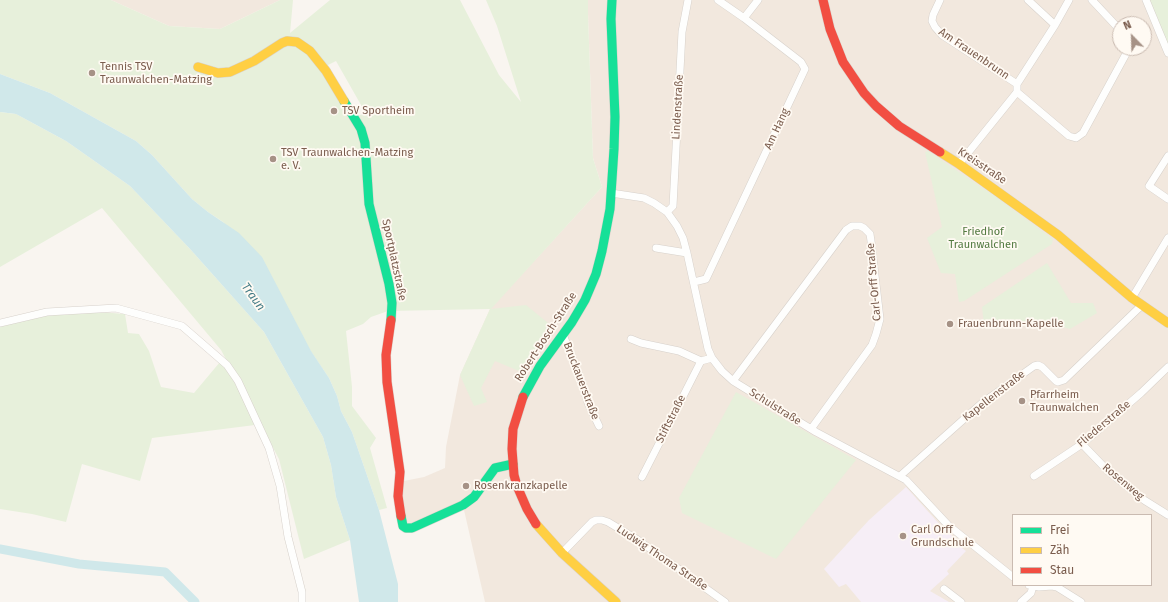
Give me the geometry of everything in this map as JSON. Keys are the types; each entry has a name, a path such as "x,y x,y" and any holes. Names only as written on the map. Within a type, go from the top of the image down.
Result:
{"street":[{"name":"Robert-Bosch-Straße","path":"612,0 611,19 615,117 611,193 606,230 596,274 579,309 540,366 521,401 513,429 512,449 517,486 527,509 536,524 562,553 616,602"},
{"name":"Lindenstraße","path":"667,212 673,206 682,32 688,0"},
{"name":"Am Hang","path":"694,282 706,279 804,69 801,62 718,0"},
{"path":"744,18 758,0"},
{"name":"Kreisstraße","path":"823,0 830,28 843,62 864,93 885,115 899,126 959,164 1058,235 1132,298 1168,323"},
{"name":"Am Frauenbrunn","path":"940,0 933,14 932,21 935,28 942,35 1017,84"},
{"path":"1028,0 1055,25"},
{"name":"Am Frauenbrunn","path":"959,164 1017,92 1017,84 1055,25 1069,0"},
{"path":"1092,0 1112,21"},
{"path":"1146,0 1168,53"},
{"name":"Sportplatzstraße","path":"198,67 218,73 230,72 254,61 282,43 287,41 297,42 310,51 326,71 361,129 365,143 370,204 392,303 386,355 387,382 400,472 398,496 403,526 406,528 412,528 463,505 474,497 495,468 498,466 513,464"},
{"name":"Am Frauenbrunn","path":"1017,92 1069,136 1076,138 1083,133 1126,56"},
{"path":"1168,156 1149,186 1168,199"},
{"name":"Schulstraße","path":"611,193 644,198 667,212 677,226 687,253 708,349 712,358 722,372 733,381 810,429 900,476 912,484 948,525 1012,576"},
{"name":"Carl-Orff Straße","path":"733,381 846,230 852,226 860,226 864,228 870,234 872,248 880,319 876,334 872,345 810,429"},
{"path":"1132,298 1168,238"},
{"path":"656,248 685,254 687,253"},
{"name":"Kapellenstraße","path":"900,476 982,403 1034,366 1042,367 1058,382 1064,380 1142,305"},
{"path":"0,323 47,312 116,308 182,326 227,365 238,381 269,448 280,486 288,537 302,592 302,602"},
{"name":"Bruckauerstraße","path":"562,335 582,380 588,403 599,426"},
{"path":"631,339 641,343 679,350 701,361 712,358"},
{"name":"Stiftstraße","path":"642,477 701,361"},
{"name":"Fliederstraße","path":"1034,476 1082,444 1141,394 1168,367"},
{"name":"Rosenweg","path":"1082,444 1109,472 1144,500 1167,514"},
{"name":"Ludwig Thoma Straße","path":"562,553 592,522 602,520 638,540 725,602"},
{"path":"1021,602 1031,594 1031,586 1057,587 1081,602"},
{"path":"944,589 961,602"}],"shaded area":[{"path":"111,0 280,0 220,29 169,26"},
{"path":"588,0 1149,0 1168,43 1168,602 485,602 464,510 410,533 400,494 404,481 424,477 445,468 446,447 460,375 490,309 602,187 593,158"},
{"name":"Carl Orff Grundschule","path":"906,487 943,528 963,545 962,548 966,551 947,571 949,574 930,591 949,602 861,602 846,584 839,587 824,569 869,520"}],"green space":[{"path":"0,0 111,0 169,26 220,29 280,0 293,0 290,33 330,0 460,0 499,75 521,102 497,26 486,0 588,0 593,158 602,187 491,309 526,305 548,323 537,352 527,369 519,371 495,361 481,388 487,402 474,406 460,375 490,309 388,311 371,317 363,324 346,331 352,387 352,406 376,438 370,448 387,508 379,510 352,432 341,411 337,396 329,378 223,222 192,199 152,155 136,141 50,93 0,74","holes":["336,61 365,112 357,117 328,65"]},
{"path":"1148,0 1168,0 1168,46"},
{"path":"0,112 16,114 66,141 130,186 191,250 264,332 323,437 331,465 336,497 350,540 304,559 279,459 221,350 102,208 0,267"},
{"name":"Friedhof Traunwalchen","path":"928,151 996,197 1053,239 1052,244 964,301 959,302 955,274 941,273 927,238 942,227 925,152"},
{"path":"1047,263 1071,303 1093,303 1097,313 1070,329 1037,320 984,325 982,307"},
{"path":"87,311 125,314 128,333 139,334 149,351 161,387 194,393 220,362 229,370 238,386 255,425 152,438 140,481 82,464 66,522 32,514 0,509 0,326 48,315"},
{"path":"736,392 856,460 776,559 682,513 679,498"}],"water":[{"name":"Traun","path":"0,74 50,93 136,141 152,155 192,199 239,233 262,257 311,351 329,378 337,396 341,411 352,432 379,510 398,584 398,602 359,602 350,540 336,497 331,465 323,437 264,332 191,250 130,186 66,141 16,114 0,112"}],"waterway":[{"path":"0,549 79,564 165,572 195,602"}],"traffic: fast":[{"path":"523,397 540,366 572,322 585,300 596,274 602,251 610,209 614,149 615,117 611,19 612,0"},
{"path":"344,101 361,129 365,143 369,204 389,284 392,303 391,320"},
{"path":"401,516 403,526 406,528 412,528 463,505 474,497 495,468 513,464"}],"traffic: slow":[{"path":"198,67 218,73 230,72 254,61 282,43 287,41 297,42 310,51 326,71 344,101"},
{"path":"940,152 1058,235 1132,298 1168,323"},
{"path":"536,524 562,553 616,602"}],"traffic: jam":[{"path":"823,0 830,29 843,62 864,93 876,106 899,126 940,152"},
{"path":"391,320 386,355 387,382 400,472 398,496 401,516"},
{"path":"523,397 513,429 512,449 514,475 527,509 536,524"}],"place":[{"name":"Tennis TSV Traunwalchen-Matzing","path":"92,73"},
{"name":"TSV Sportheim","path":"334,111"},
{"name":"TSV Traunwalchen-Matzing e. V.","path":"273,159"},
{"name":"Frauenbrunn-Kapelle","path":"950,324"},
{"name":"Pfarrheim Traunwalchen","path":"1022,401"},
{"name":"Rosenkranzkapelle","path":"466,486"},
{"name":"Carl Orff Grundschule","path":"903,536"}]}
